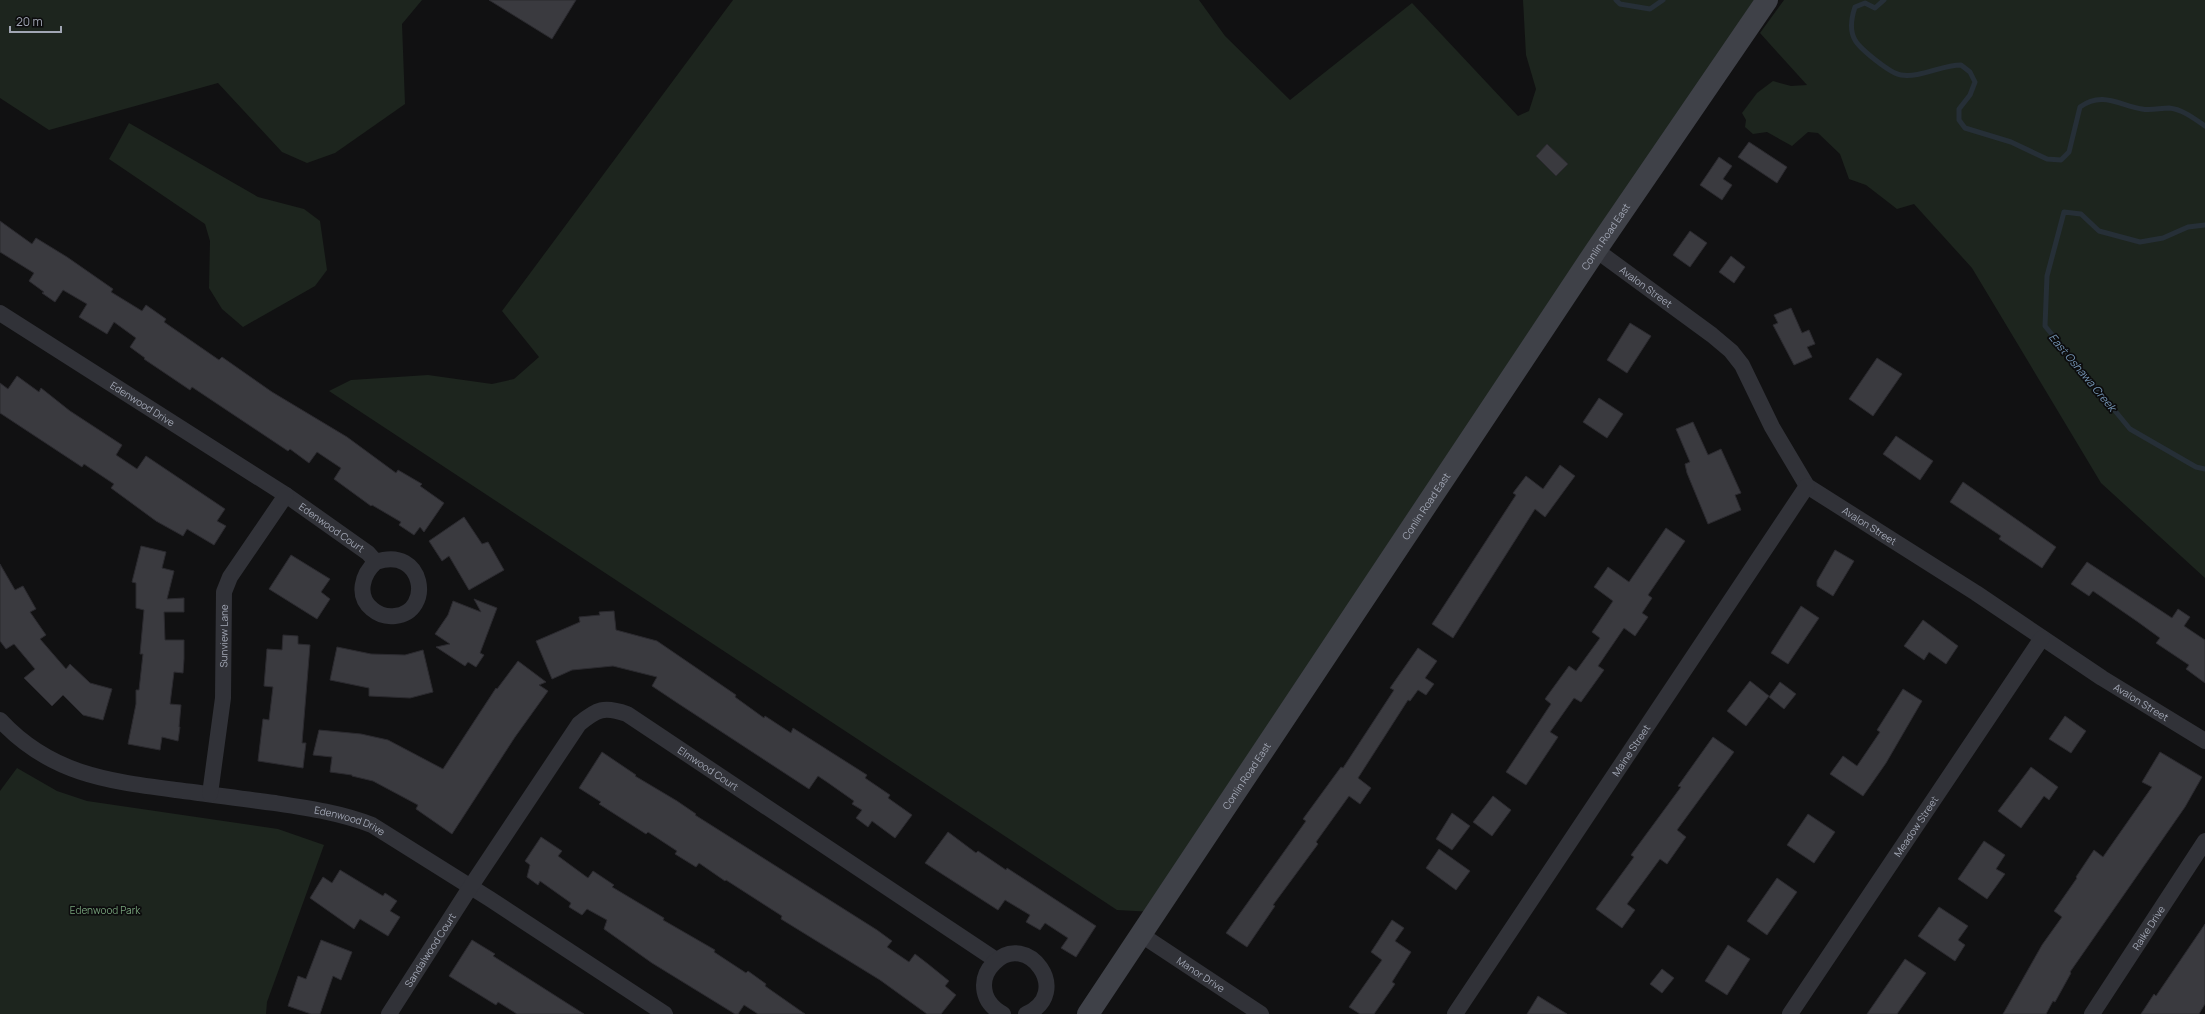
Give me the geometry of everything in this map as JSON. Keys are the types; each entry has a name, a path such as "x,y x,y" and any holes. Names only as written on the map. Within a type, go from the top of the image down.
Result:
{"street":[{"name":"Conlin Road East","path":"1088,1014 1596,250 1767,0"},
{"name":"Avalon Street","path":"1596,250 1712,335 1731,351 1742,365 1772,427 1807,486 1976,593 2042,638 2205,741"},
{"name":"Edenwood Drive","path":"0,312 286,494"},
{"name":"Maine Street","path":"1455,1014 1807,486"},
{"name":"Edenwood Court","path":"286,494 368,553 376,562"},
{"name":"Sunview Lane","path":"210,794 223,698 224,592 230,578 286,494"},
{"name":"Meadow Street","path":"1790,1014 2042,638"},
{"name":"Elmwood Court","path":"470,886 579,724 593,712 606,708 627,714 996,960"},
{"name":"Edenwood Drive","path":"0,720 23,741 40,752 65,766 89,776 124,783 304,808 358,819 388,833 665,1014"},
{"name":"Raike Drive","path":"2092,1014 2205,841"},
{"name":"Sandalwood Court","path":"389,1014 470,886"},
{"name":"Manor Drive","path":"1140,934 1262,1014"},
{"path":"1004,1014 990,1003 985,990 986,976 996,960 1005,956 1016,954 1026,956 1034,960 1041,968 1046,982 1044,997 1039,1005 1026,1014"}],"green space":[{"path":"0,0 422,0 402,24 405,104 335,153 307,163 282,152 218,83 49,130 0,98"},
{"path":"733,0 1199,0 1225,36 1290,100 1412,3 1518,116 1529,111 1536,89 1526,55 1523,0 1754,0 1153,912 1117,910 329,391 351,380 428,375 492,384 514,379 539,357 502,311"},
{"path":"1784,0 2205,0 2205,578 2101,483 1972,268 1914,204 1897,209 1866,185 1849,179 1840,154 1818,133 1808,132 1792,146 1767,132 1753,134 1745,127 1746,120 1742,113 1757,93 1773,81 1791,86 1807,85 1760,33"},
{"path":"129,123 258,197 304,209 320,221 327,270 315,286 243,327 222,309 209,288 210,241 205,224 109,159"},
{"name":"Edenwood Park","path":"17,768 57,791 87,801 278,829 324,845 267,1002 266,1014 0,1014 0,791"}],"building":[{"path":"489,0 576,0 552,39"},
{"path":"1749,142 1787,167 1777,183 1738,157"},
{"path":"1547,144 1568,164 1556,176 1536,156"},
{"path":"1719,157 1732,166 1723,179 1732,185 1722,200 1700,185"},
{"path":"0,221 32,244 36,238 67,257 113,289 111,292 142,311 146,305 166,319 164,322 219,360 222,357 272,392 347,437 396,473 398,470 422,484 420,486 444,503 424,532 420,527 414,535 399,525 401,522 372,505 371,506 334,479 341,468 317,452 309,463 290,449 288,451 192,387 190,390 144,359 145,358 130,347 136,338 114,322 107,334 79,317 87,304 63,290 55,302 42,293 44,292 29,281 34,273 0,252"},
{"path":"1690,231 1707,243 1690,267 1673,255"},
{"path":"1731,256 1745,267 1734,283 1719,272"},
{"path":"1791,308 1802,333 1809,330 1815,344 1807,347 1812,357 1794,365 1773,325 1778,323 1774,315"},
{"path":"1630,323 1651,336 1627,373 1607,360"},
{"path":"1877,358 1902,374 1873,416 1849,399"},
{"path":"17,376 39,392 41,388 70,411 122,445 116,455 137,469 146,456 225,509 217,521 226,526 214,545 187,529 183,536 156,521 111,488 114,484 84,464 82,467 0,413 0,383 8,389"},
{"path":"1599,398 1623,414 1607,438 1583,422"},
{"path":"1693,422 1708,455 1721,449 1741,493 1735,495 1741,510 1708,524 1687,473 1685,464 1690,462 1676,429"},
{"path":"1896,436 1933,461 1920,480 1883,454"},
{"path":"1560,465 1575,476 1545,517 1535,509 1453,638 1432,624 1516,495 1513,493 1526,476 1543,489"},
{"path":"1963,482 2056,547 2042,568 1999,539 2001,536 1950,502"},
{"path":"464,517 482,544 488,542 504,570 469,590 449,556 442,561 429,541"},
{"path":"1666,528 1685,541 1648,595 1652,598 1642,613 1648,617 1635,636 1624,628 1598,666 1604,670 1581,702 1574,698 1550,732 1558,737 1526,785 1506,772 1551,704 1545,699 1569,666 1576,671 1600,638 1592,632 1613,601 1594,587 1608,567 1629,582"},
{"path":"141,546 166,552 162,568 174,571 167,599 184,598 184,612 164,612 165,640 184,640 184,659 183,673 174,672 170,704 181,705 178,741 162,737 160,750 128,744 136,704 136,690 139,690 143,654 140,654 144,610 136,608 136,583 132,582"},
{"path":"1835,550 1854,561 1833,596 1817,586 1817,581"},
{"path":"291,555 330,579 321,592 330,599 317,619 269,589"},
{"path":"2087,562 2172,618 2178,609 2190,617 2184,626 2205,640 2205,683 2186,669 2189,665 2156,643 2160,638 2093,591 2089,596 2071,584"},
{"path":"0,564 15,590 23,586 36,609 30,612 46,635 40,639 66,669 70,664 90,683 112,689 103,720 83,715 63,695 52,706 24,678 35,669 14,644 6,649 0,641"},
{"path":"474,599 497,608 480,653 484,655 476,667 468,662 465,666 436,647 450,644 435,634 448,615 453,601 481,612"},
{"path":"1801,606 1819,618 1788,664 1771,653"},
{"path":"614,611 616,630 657,641 736,695 735,697 764,718 765,716 791,733 793,728 867,775 865,778 890,795 888,798 912,815 895,838 872,821 868,827 856,818 862,810 852,804 854,801 818,776 809,789 652,686 657,677 613,666 572,670 552,679 536,641 580,622 579,617 600,615 599,612"},
{"path":"1923,620 1958,646 1946,664 1929,652 1924,660 1904,646"},
{"path":"283,635 298,636 298,644 310,645 302,743 306,743 303,768 258,761 263,719 269,720 273,687 264,686 267,649 282,650"},
{"path":"337,647 371,654 405,655 423,650 433,692 410,698 369,696 369,688 330,680"},
{"path":"1418,648 1437,661 1425,678 1434,684 1426,695 1418,690 1410,701 1408,700 1358,778 1371,788 1360,804 1349,796 1316,842 1318,844 1273,905 1275,906 1247,947 1226,933 1306,821 1303,819 1341,767 1343,768 1394,690 1390,688"},
{"path":"518,661 546,682 539,685 548,691 515,737 452,834 416,809 418,805 373,781 352,775 330,772 332,757 313,755 319,730 361,734 388,740 443,769 496,688 497,689"},
{"path":"1750,681 1769,696 1746,726 1727,711"},
{"path":"1780,682 1796,694 1784,709 1769,697"},
{"path":"1903,689 1922,701 1886,763 1863,796 1830,774 1843,756 1857,766 1880,732 1877,730"},
{"path":"2065,716 2086,731 2071,753 2049,739"},
{"path":"1713,737 1734,752 1677,830 1686,837 1667,864 1660,859 1627,904 1635,910 1622,928 1596,909 1634,857 1631,855 1681,787 1678,786"},
{"path":"602,752 636,775 635,776 677,801 696,814 695,815 877,930 892,941 887,947 909,962 915,954 949,981 945,986 956,995 941,1014 927,1014 880,980 781,919 782,916 726,880 725,881 699,863 696,867 675,854 677,851 648,832 646,834 599,804 601,802 579,788"},
{"path":"2160,752 2202,777 2185,807 2070,972 2071,973 2055,1002 2053,1001 2046,1014 2003,1014 2042,945 2062,917 2054,911 2077,878 2076,877 2094,850 2103,857 2152,787 2142,782"},
{"path":"2031,767 2058,787 2049,800 2044,796 2021,828 1998,811"},
{"path":"1493,796 1511,810 1492,836 1473,822"},
{"path":"1452,813 1470,826 1452,850 1436,839"},
{"path":"1808,814 1835,832 1814,863 1787,845"},
{"path":"948,832 976,853 978,851 1006,870 1007,868 1096,926 1076,957 1061,948 1068,938 1045,923 1040,930 1026,922 1030,915 1005,900 998,910 925,863"},
{"path":"541,837 562,851 558,856 588,878 593,871 614,885 612,887 664,918 663,920 715,950 714,952 746,973 748,971 766,984 765,986 805,1014 758,1014 744,1005 738,1014 735,1014 652,963 604,929 607,920 587,909 582,915 569,907 571,903 540,881 538,885 527,877 530,865 525,861"},
{"path":"1984,841 2005,855 1996,869 2005,874 1987,899 1958,879"},
{"path":"1439,849 1470,871 1456,890 1426,868"},
{"path":"340,870 383,896 385,893 397,901 390,911 400,917 388,936 360,919 354,929 310,898 323,877 332,883"},
{"path":"1777,878 1797,892 1767,935 1747,921"},
{"path":"1939,907 1968,926 1958,940 1965,945 1955,961 1918,936"},
{"path":"1392,920 1404,928 1395,941 1411,952 1392,982 1395,984 1374,1014 1360,1014 1349,1007 1382,960 1371,952"},
{"path":"2205,924 2205,1004 2199,1014 2141,1014 2154,994 2156,996"},
{"path":"321,940 352,952 341,980 333,976 320,1014 311,1014 288,1006 298,976 306,979"},
{"path":"472,940 495,954 493,956 584,1014 517,1014 498,1002 496,1005 449,976"},
{"path":"1728,945 1750,959 1727,995 1705,981"},
{"path":"1905,959 1926,973 1897,1014 1867,1014"},
{"path":"1662,969 1674,978 1662,993 1650,984"},
{"path":"1538,996 1567,1014 1527,1014"}],"waterway":[{"name":"East Oshawa Creek","path":"1616,0 1620,4 1650,9 1663,0"},
{"name":"East Oshawa Creek","path":"1884,0 1875,8 1865,3 1855,7 1852,19 1852,32 1855,40 1876,60 1896,74 1916,75 1946,67 1961,65 1970,72 1975,82 1970,95 1959,109 1959,120 1965,128 2011,142 2047,159 2061,160 2069,152 2080,107 2088,102 2096,100 2111,100 2145,110 2169,108 2179,110 2205,126"},
{"name":"East Oshawa Creek","path":"2205,225 2188,227 2163,238 2140,242 2099,231 2081,214 2064,212 2047,276 2045,326 2130,429 2196,467 2205,469"}]}
